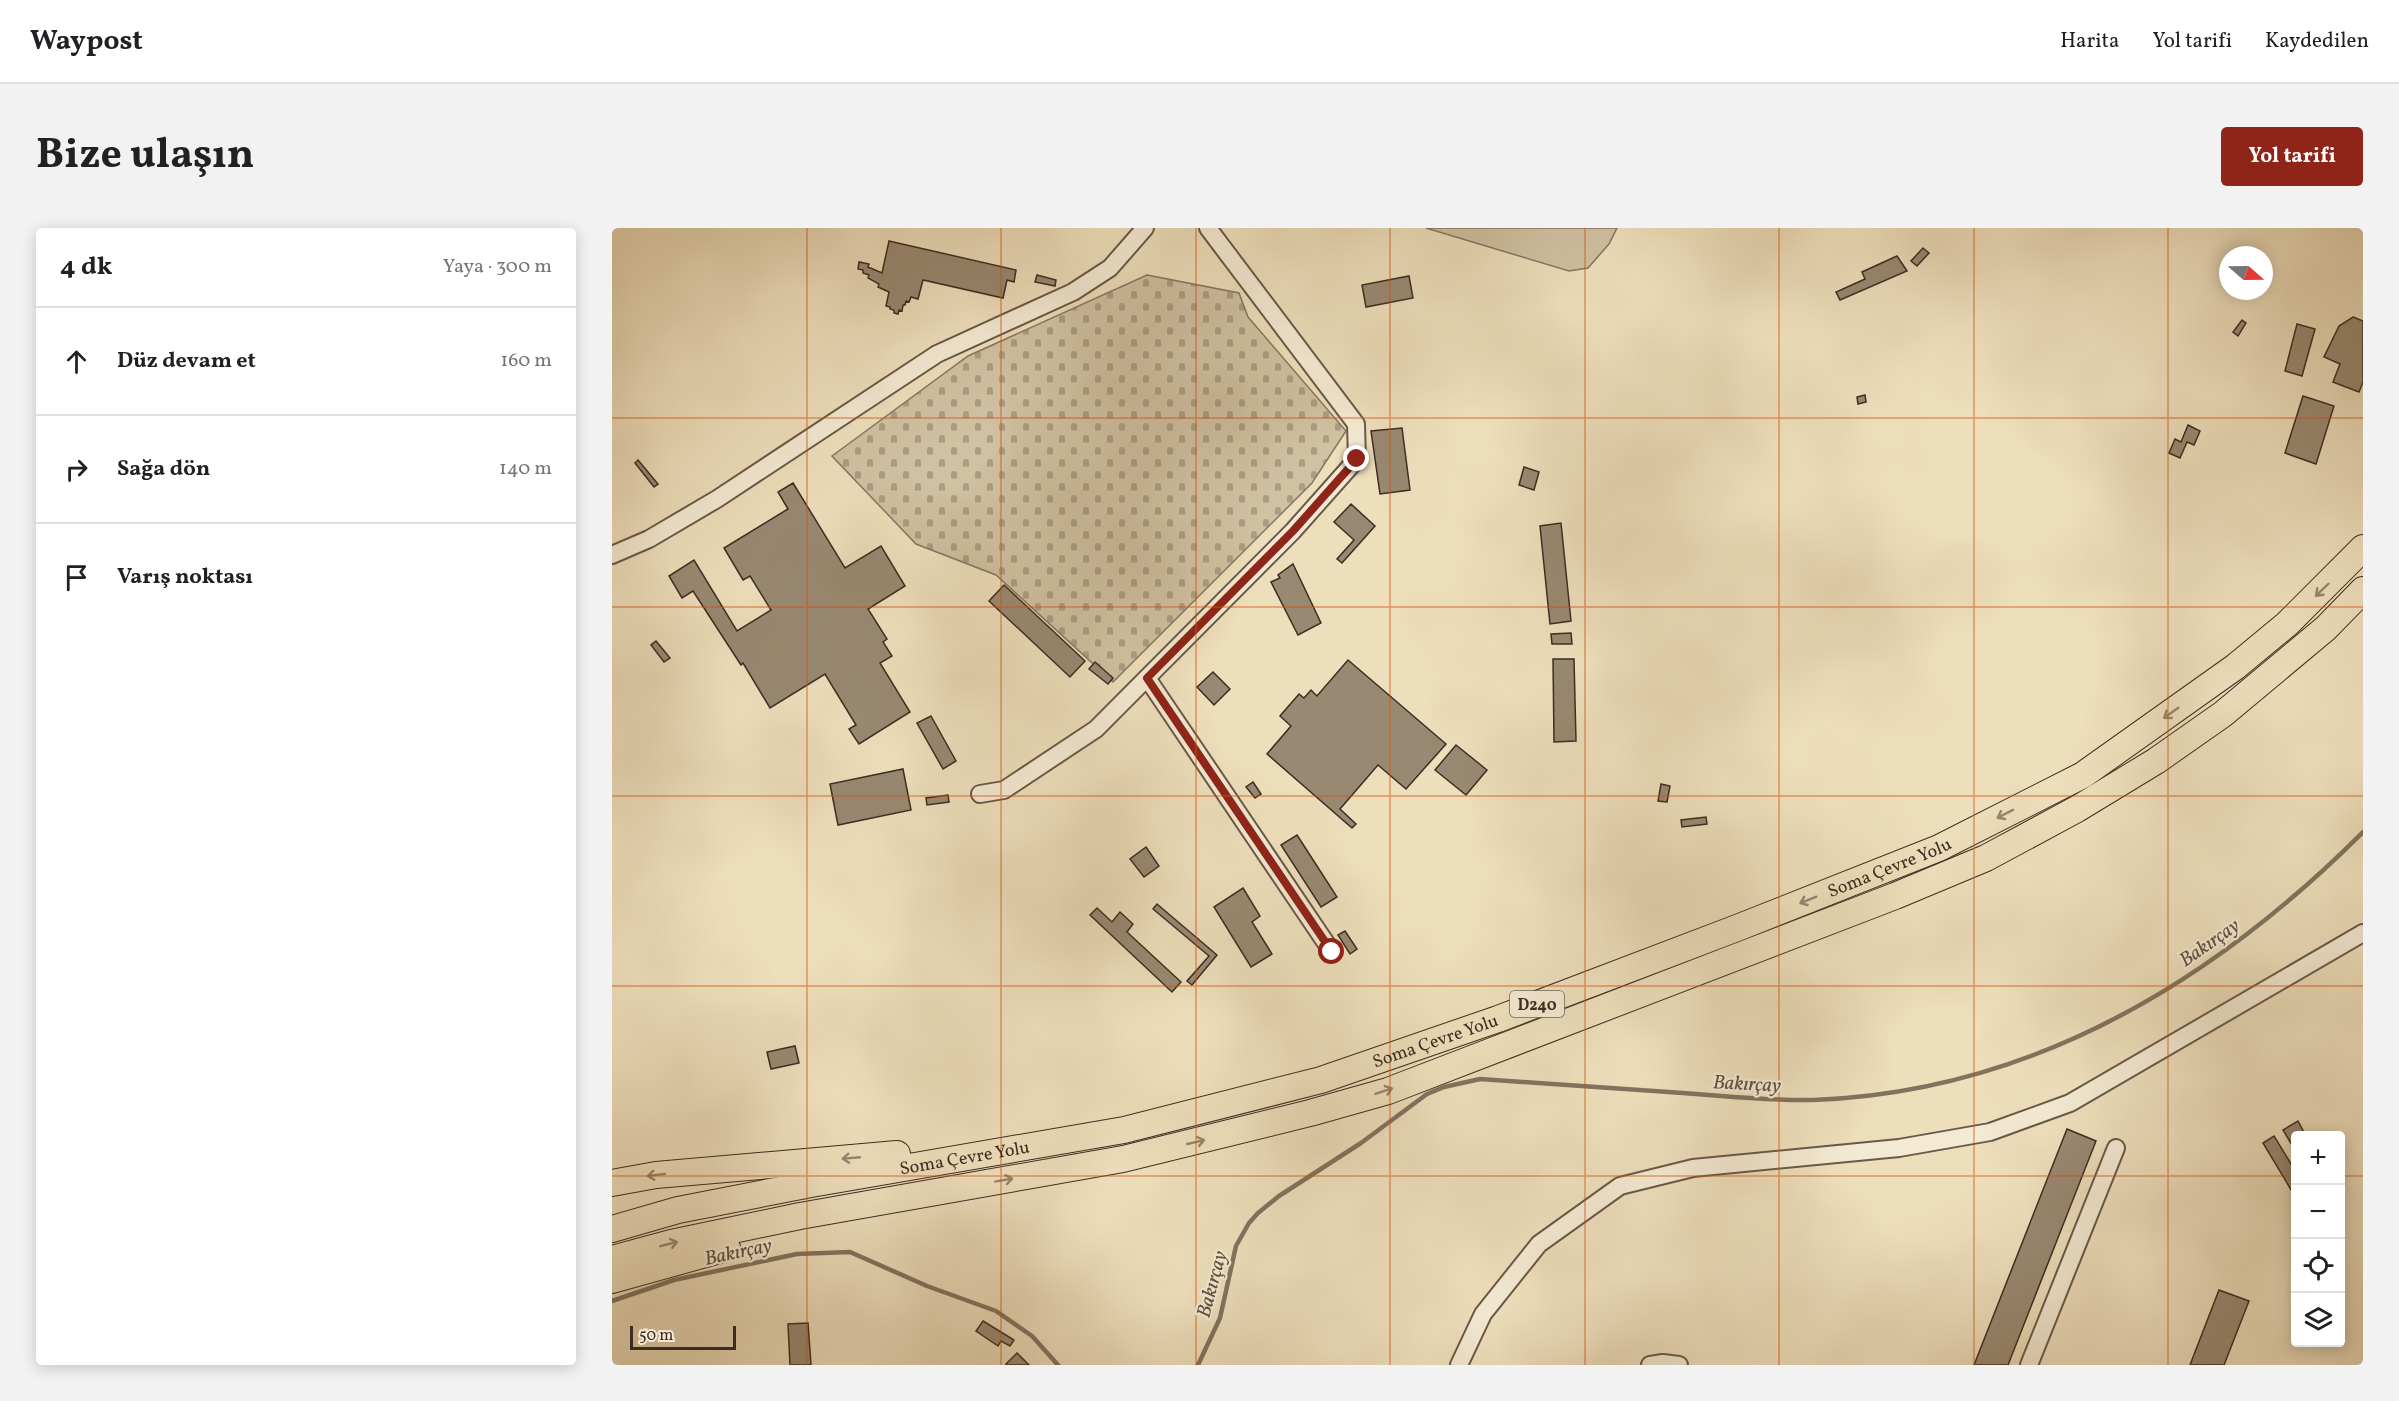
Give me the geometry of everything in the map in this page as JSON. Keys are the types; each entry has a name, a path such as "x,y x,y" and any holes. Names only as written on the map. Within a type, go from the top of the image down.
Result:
{"highway":[{"name":"Soma Çevre Yolu","path":"612,1229 689,1208 1124,1130 1321,1080 1509,1015 1737,928 1939,848 2083,775 2235,668 2287,624 2363,548"},
{"name":"Soma Çevre Yolu","path":"612,1259 671,1243 800,1216 1124,1159 1300,1116 1388,1090 1884,901 1986,858 2077,809 2157,760 2204,727 2326,628 2363,590"},
{"path":"612,1183 656,1175 915,1152 993,1152"},
{"path":"612,1280 814,1225 908,1205 968,1186"}],"street":[{"path":"612,555 649,539 717,499 937,354 1073,292 1110,268 1145,228"},
{"path":"980,794 1004,790 1096,729 1293,531 1357,459 1356,424 1208,228"},
{"path":"1147,678 1332,952"},
{"path":"1460,1365 1483,1314 1539,1244 1620,1186 1693,1168 1899,1148 1990,1132 2070,1103 2363,933"},
{"path":"2029,1365 2116,1148"},
{"path":"1650,1365 1663,1363 1679,1365"}],"green space":[{"path":"1426,228 1617,228 1609,244 1588,268 1569,271"},
{"path":"1147,275 1239,293 1248,317 1346,431 1312,483 1113,682 996,575 916,544 832,456 968,356"}],"building":[{"path":"889,241 1016,270 1014,282 1007,280 1003,298 923,280 918,299 911,297 909,302 906,301 903,305 902,311 899,310 898,314 894,313 894,310 886,306 889,292 878,287 879,284 868,278 869,275 858,269 859,262 869,264 868,267 882,273"},
{"path":"1923,248 1929,253 1917,266 1911,261"},
{"path":"1897,256 1907,271 1840,300 1836,292 1865,279 1862,272"},
{"path":"1037,275 1056,280 1055,286 1035,282"},
{"path":"1409,276 1413,298 1366,307 1362,285"},
{"path":"2353,317 2363,321 2363,382 2359,392 2333,382 2340,364 2324,357 2339,326"},
{"path":"2242,320 2246,323 2238,336 2233,332"},
{"path":"2297,324 2315,329 2302,376 2285,371"},
{"path":"1865,395 1866,402 1858,404 1857,397"},
{"path":"2303,396 2334,406 2316,464 2285,453"},
{"path":"2188,425 2200,431 2194,445 2187,442 2180,458 2169,453 2175,439 2181,442"},
{"path":"1402,428 1410,490 1380,494 1371,431"},
{"path":"638,460 658,484 654,487 635,463"},
{"path":"1524,467 1539,472 1534,490 1519,485"},
{"path":"793,483 845,568 881,546 905,586 868,609 887,639 883,642 892,656 880,663 910,712 859,744 849,729 856,725 825,674 770,708 743,663 741,665 693,591 682,598 669,576 694,560 737,631 771,610 750,576 743,580 724,548 788,509 778,492"},
{"path":"1351,504 1375,526 1342,563 1337,559 1354,540 1334,522"},
{"path":"1561,523 1571,621 1550,624 1540,526"},
{"path":"1293,564 1321,623 1298,635 1271,582 1280,578 1278,575"},
{"path":"1004,585 1085,661 1070,677 989,601"},
{"path":"1571,633 1572,644 1552,644 1551,634"},
{"path":"656,641 670,658 664,662 651,645"},
{"path":"1553,659 1574,659 1576,741 1554,742"},
{"path":"1348,660 1446,744 1406,789 1378,765 1340,809 1356,824 1352,828 1267,754 1291,726 1280,716 1299,694 1304,698 1311,690 1317,696"},
{"path":"1095,662 1113,678 1108,684 1089,669"},
{"path":"1213,672 1230,689 1214,705 1197,687"},
{"path":"931,716 956,761 943,769 917,723"},
{"path":"1456,745 1487,770 1466,795 1435,770"},
{"path":"903,769 911,810 838,825 830,784"},
{"path":"1253,782 1261,794 1255,798 1246,787"},
{"path":"1661,784 1670,786 1667,802 1658,801"},
{"path":"948,795 949,802 927,805 926,798"},
{"path":"1706,817 1707,824 1682,827 1681,820"},
{"path":"1297,835 1337,897 1321,907 1281,845"},
{"path":"1146,847 1159,866 1144,877 1130,859"},
{"path":"1243,888 1260,916 1252,922 1272,954 1251,967 1214,907"},
{"path":"1157,904 1217,955 1192,985 1187,981 1209,956 1153,909"},
{"path":"1097,908 1112,922 1120,912 1133,924 1127,932 1181,982 1172,992 1090,915"},
{"path":"1345,931 1357,949 1350,954 1338,935"},
{"path":"795,1046 799,1063 771,1069 767,1052"},
{"path":"2298,1121 2303,1131 2291,1131 2291,1143 2283,1130"},
{"path":"2067,1129 2096,1141 2008,1365 1974,1365"},
{"path":"2274,1136 2291,1164 2291,1190 2263,1143"},
{"path":"2219,1290 2249,1301 2224,1365 2190,1365"},
{"path":"983,1321 1014,1340 1010,1346 1001,1341 998,1346 976,1331"},
{"path":"808,1323 811,1365 790,1365 788,1324"},
{"path":"1017,1353 1029,1365 1006,1364"}],"waterway":[{"name":"Bakırçay","path":"1198,1365 1220,1318 1236,1246 1249,1223 1279,1196 1361,1143 1427,1094 1444,1087 1480,1079 1748,1098 1813,1100 1893,1092 1970,1076 2043,1052 2113,1020 2180,981 2244,936 2305,887 2363,832"},
{"name":"Bakırçay","path":"612,1301 674,1280 797,1254 850,1252 927,1286 996,1311 1032,1336 1058,1365"}],"route":[{"path":"1332,952 1147,678 1293,531 1357,459"}]}
